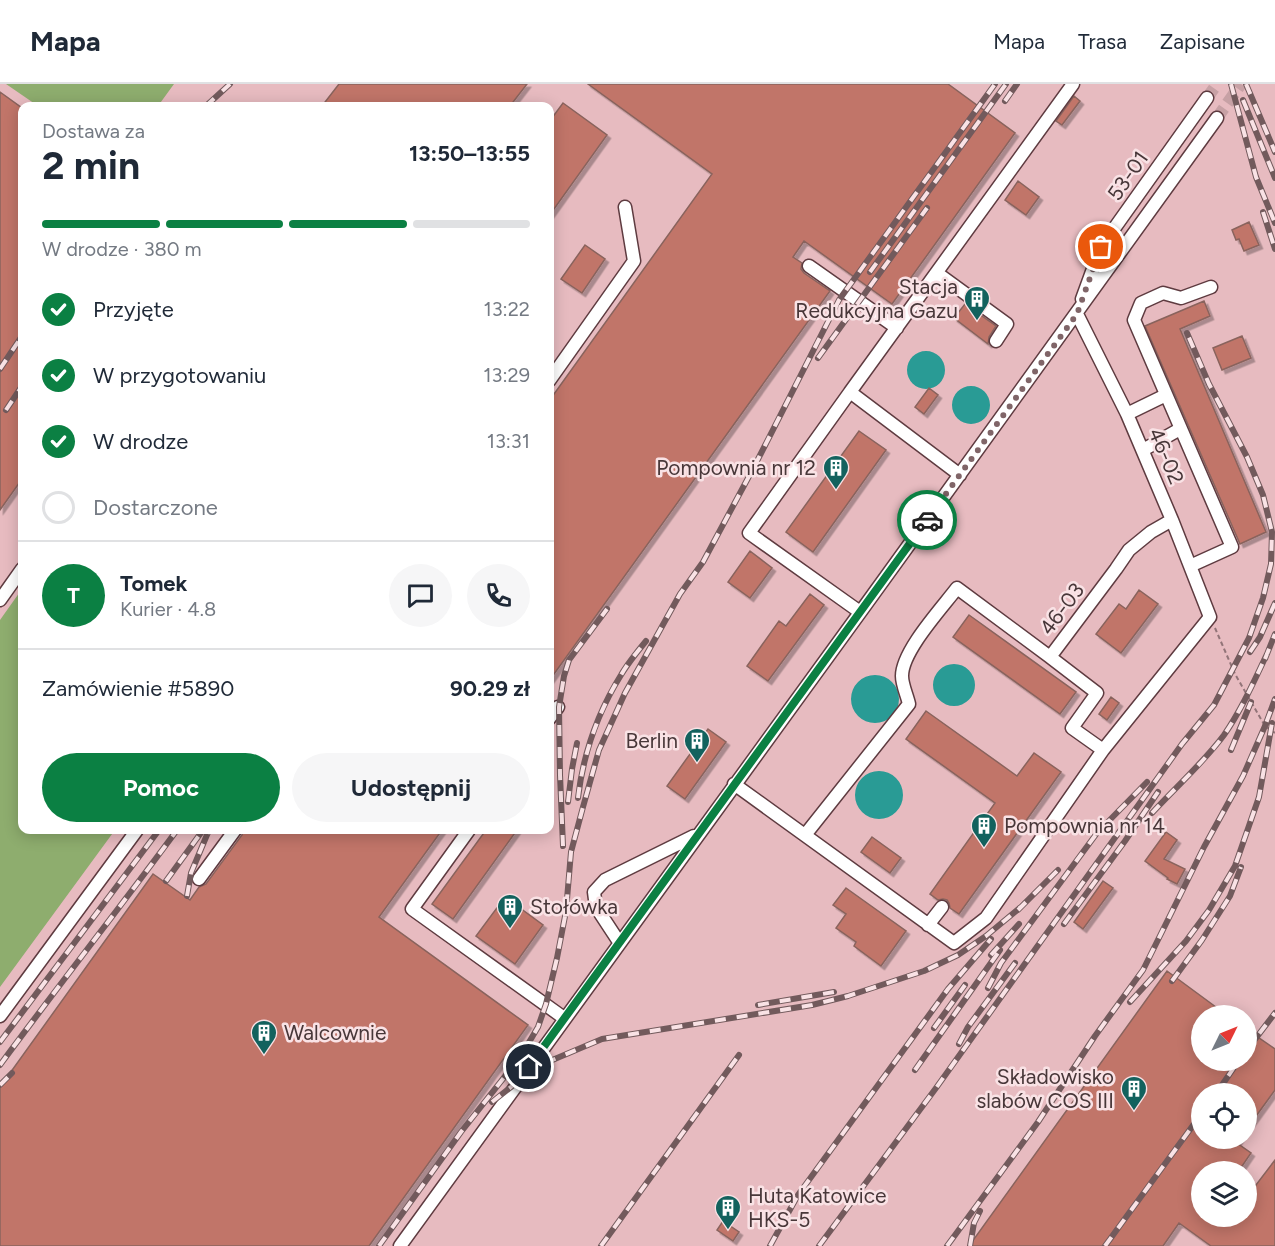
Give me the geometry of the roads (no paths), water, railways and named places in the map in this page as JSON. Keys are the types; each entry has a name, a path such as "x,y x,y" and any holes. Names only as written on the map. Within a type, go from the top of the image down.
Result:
{"lane":[{"path":"860,612 749,533 1073,84"},
{"name":"53-01","path":"1077,314 1101,247 1207,98"},
{"path":"400,1246 1217,118"},
{"path":"554,374 634,261 626,207"},
{"path":"809,266 897,328"},
{"path":"937,273 1007,324 996,341"},
{"path":"1190,566 1232,547 1134,320 1141,303 1163,293 1181,298 1211,287"},
{"name":"46-02","path":"1077,314 1143,450 1210,617 1103,750"},
{"path":"850,392 960,475"},
{"path":"1127,414 1166,395"},
{"path":"1143,450 1180,429"},
{"name":"46-03","path":"1103,750 1072,728 1097,693 1050,657 1129,550 1151,532 1172,520"},
{"path":"0,600 18,575"},
{"path":"804,835 909,704 902,678 903,664 913,646 957,588 1050,657"},
{"path":"554,712 558,707"},
{"path":"734,784 954,943 986,918 1103,750"},
{"path":"0,1016 134,834"},
{"path":"199,879 233,834"},
{"path":"466,834 412,909 564,1018"},
{"path":"619,942 596,907 594,892 605,880 698,834"},
{"path":"928,925 942,907"}],"water":[{"path":"926,351 940,356 945,370 940,384 926,389 912,384 907,370 912,356"},
{"path":"971,386 985,391 990,405 985,419 971,424 957,419 952,405 957,391"},
{"path":"954,664 969,670 975,685 969,700 954,706 939,700 933,685 939,670"},
{"path":"870,675 880,675 892,682 899,694 899,704 892,716 880,723 870,723 855,712 851,704 851,694 862,679"},
{"path":"874,771 884,771 896,778 903,790 903,800 896,812 884,819 874,819 859,808 855,800 855,790 866,775"}],"tunnel":[{"path":"1207,98 1217,84"},
{"path":"1217,118 1241,84"}],"railway":[{"path":"210,102 230,84"},
{"path":"379,1246 461,1132 521,1056 538,1027 546,1004 566,911 571,852 599,750 625,693 680,594 703,562 839,300 995,84"},
{"path":"870,272 1006,84"},
{"path":"1005,101 1017,84"},
{"path":"1231,84 1256,177 1275,223"},
{"path":"1246,84 1275,152"},
{"path":"1243,100 1275,178"},
{"path":"818,358 927,208"},
{"path":"1263,212 1275,249"},
{"path":"819,1246 936,1088 1182,744 1214,705 1249,638 1263,598 1271,564 1272,532 1263,495 1247,457 1209,384 1187,333"},
{"path":"0,369 18,342"},
{"path":"6,410 18,392"},
{"path":"1250,652 1260,637 1275,603"},
{"path":"563,846 559,707 564,676 569,660 607,609"},
{"path":"1265,659 1275,634"},
{"path":"578,798 588,750 605,704 621,675 646,641"},
{"path":"1152,813 1224,735 1242,705 1267,654"},
{"path":"947,1246 1038,1122 1095,1036 1143,970 1204,847 1243,776 1275,699"},
{"path":"1231,750 1251,702"},
{"path":"1130,1002 1186,941 1209,910 1235,866 1259,797 1272,723"},
{"path":"568,802 577,743"},
{"path":"988,988 1001,963 1097,833 1147,782"},
{"path":"1064,924 1158,792"},
{"path":"0,1042 156,834"},
{"path":"0,1065 174,834"},
{"path":"166,881 200,834"},
{"path":"187,896 191,873 207,834"},
{"path":"1172,981 1230,896 1241,867"},
{"path":"1018,910 1058,870"},
{"path":"492,1102 521,1079 550,1061 602,1039 812,1005 848,996 924,971 958,955 986,936 1022,906"},
{"path":"991,955 1019,924"},
{"path":"770,1246 798,1195 948,989 991,939"},
{"path":"915,1070 1000,950"},
{"path":"959,1044 968,1027 1015,963"},
{"path":"934,1028 965,985"},
{"path":"758,1005 834,992"},
{"path":"1257,1037 1275,1013"},
{"path":"601,1246 739,1055"},
{"path":"1223,1083 1232,1071"},
{"path":"0,1085 12,1073"},
{"path":"1105,1246 1191,1128"},
{"path":"970,1246 974,1223 980,1211"}],"place":[{"name":"Stacja Redukcyjna Gazu","path":"977,322"},
{"name":"Pompownia nr 12","path":"836,491"},
{"name":"Berlin","path":"697,764"},
{"name":"Pompownia nr 14","path":"984,849"},
{"name":"Stołówka","path":"510,930"},
{"name":"Walcownie","path":"264,1056"},
{"name":"Składowisko slabów COS III","path":"1134,1112"},
{"name":"Huta Katowice HKS-5","path":"728,1231"}]}
